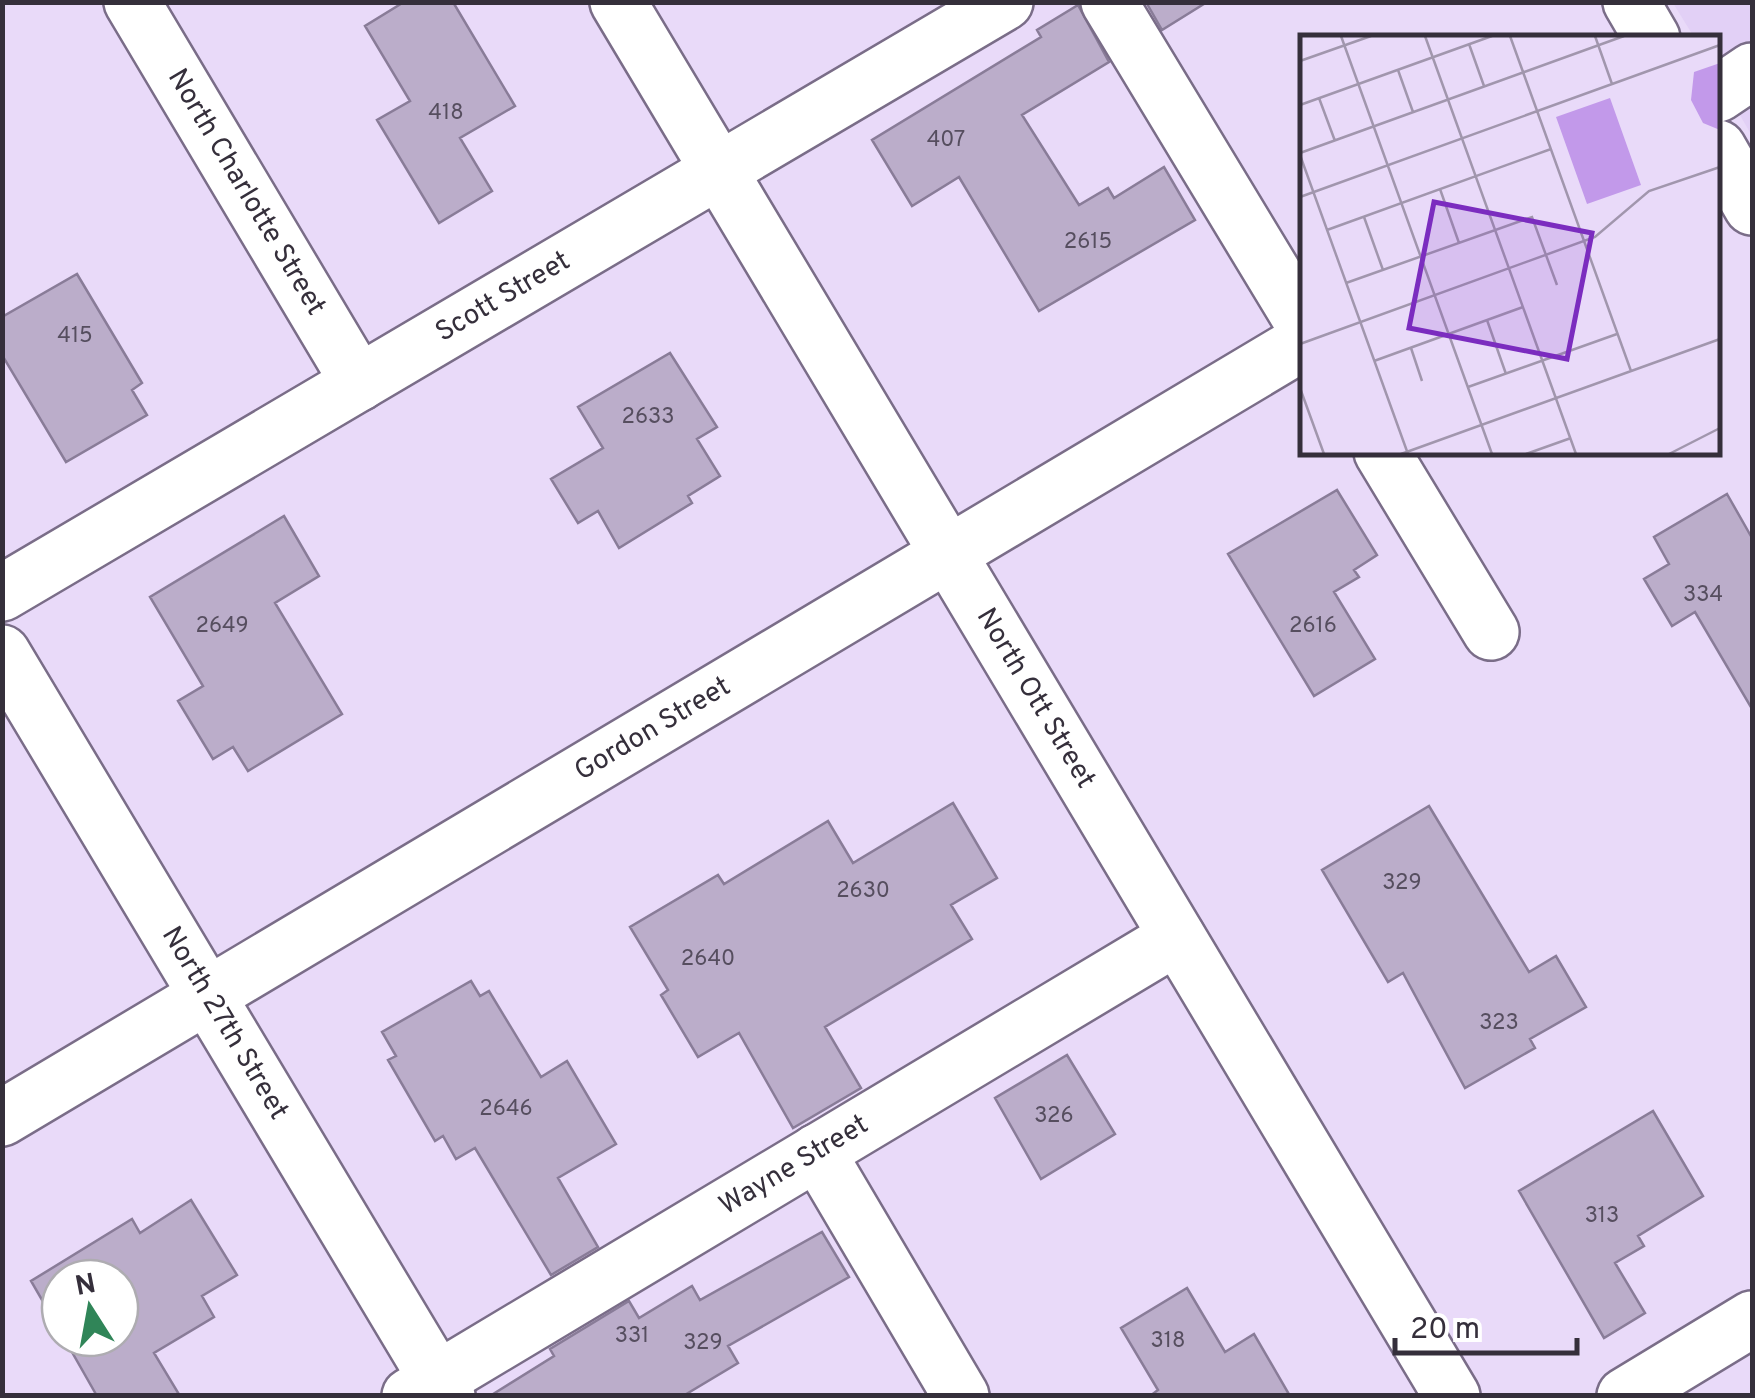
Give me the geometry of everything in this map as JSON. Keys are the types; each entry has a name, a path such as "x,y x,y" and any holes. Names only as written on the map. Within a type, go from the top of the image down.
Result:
{"street":[{"name":"North Charlotte Street","path":"132,2 358,383"},
{"name":"North Ott Street","path":"618,2 1452,1396"},
{"name":"Scott Street","path":"2,593 1004,2"},
{"path":"1109,2 1300,319"},
{"path":"1631,2 1650,35"},
{"path":"1720,93 1752,71"},
{"path":"1720,151 1752,207"},
{"name":"Gordon Street","path":"2,1118 1300,344"},
{"path":"1384,455 1491,632"},
{"name":"North 27th Street","path":"2,653 208,996 431,1390"},
{"name":"Wayne Street","path":"431,1390 817,1152 1178,937"},
{"path":"817,1152 961,1396"},
{"path":"1625,1396 1752,1319"}],"shaded area":[{"path":"1673,3 1752,3 1752,136 1720,80 1720,35 1693,35"}],"building":[{"path":"404,2 453,2 515,106 460,138 492,191 439,223 377,120 410,101 365,26"},
{"path":"1146,2 1207,2 1162,30"},
{"path":"1078,5 1109,62 1022,115 1079,205 1108,188 1114,198 1164,167 1195,220 1039,311 959,177 912,206 872,140 1041,37 1037,30"},
{"path":"77,274 142,383 132,390 147,415 66,462 2,355 2,317"},
{"path":"670,353 717,427 697,439 720,476 688,496 692,503 619,548 598,511 578,523 551,479 603,448 578,407"},
{"path":"1337,490 1377,555 1354,570 1359,577 1334,592 1375,659 1314,696 1228,554"},
{"path":"1727,494 1752,538 1752,709 1695,612 1672,626 1644,579 1669,564 1654,537"},
{"path":"284,516 319,576 275,603 342,714 248,771 233,747 213,759 178,701 203,686 150,597"},
{"path":"953,803 997,878 951,905 972,939 825,1027 861,1088 793,1128 739,1033 698,1057 661,995 668,990 630,927 718,875 724,884 828,821 853,863"},
{"path":"1429,806 1529,972 1556,956 1586,1007 1530,1039 1535,1048 1465,1088 1403,973 1388,982 1322,870"},
{"path":"471,981 480,996 489,991 541,1077 567,1061 616,1144 558,1178 598,1247 551,1275 475,1148 456,1159 443,1136 435,1141 388,1060 396,1056 382,1032"},
{"path":"1067,1055 1115,1134 1041,1179 995,1098"},
{"path":"1653,1111 1703,1196 1638,1236 1644,1246 1615,1263 1645,1313 1604,1338 1519,1191"},
{"path":"191,1200 237,1275 202,1296 214,1317 154,1353 180,1396 97,1396 75,1358 140,1358 140,1258 68,1258 132,1219 140,1233"},
{"path":"822,1232 849,1277 728,1346 738,1363 683,1396 490,1396 554,1356 550,1349 629,1301 639,1318 692,1286 700,1300"},
{"path":"40,1275 40,1297 31,1281"},
{"path":"1187,1288 1225,1352 1254,1334 1290,1396 1150,1396 1158,1390 1121,1328"}]}
